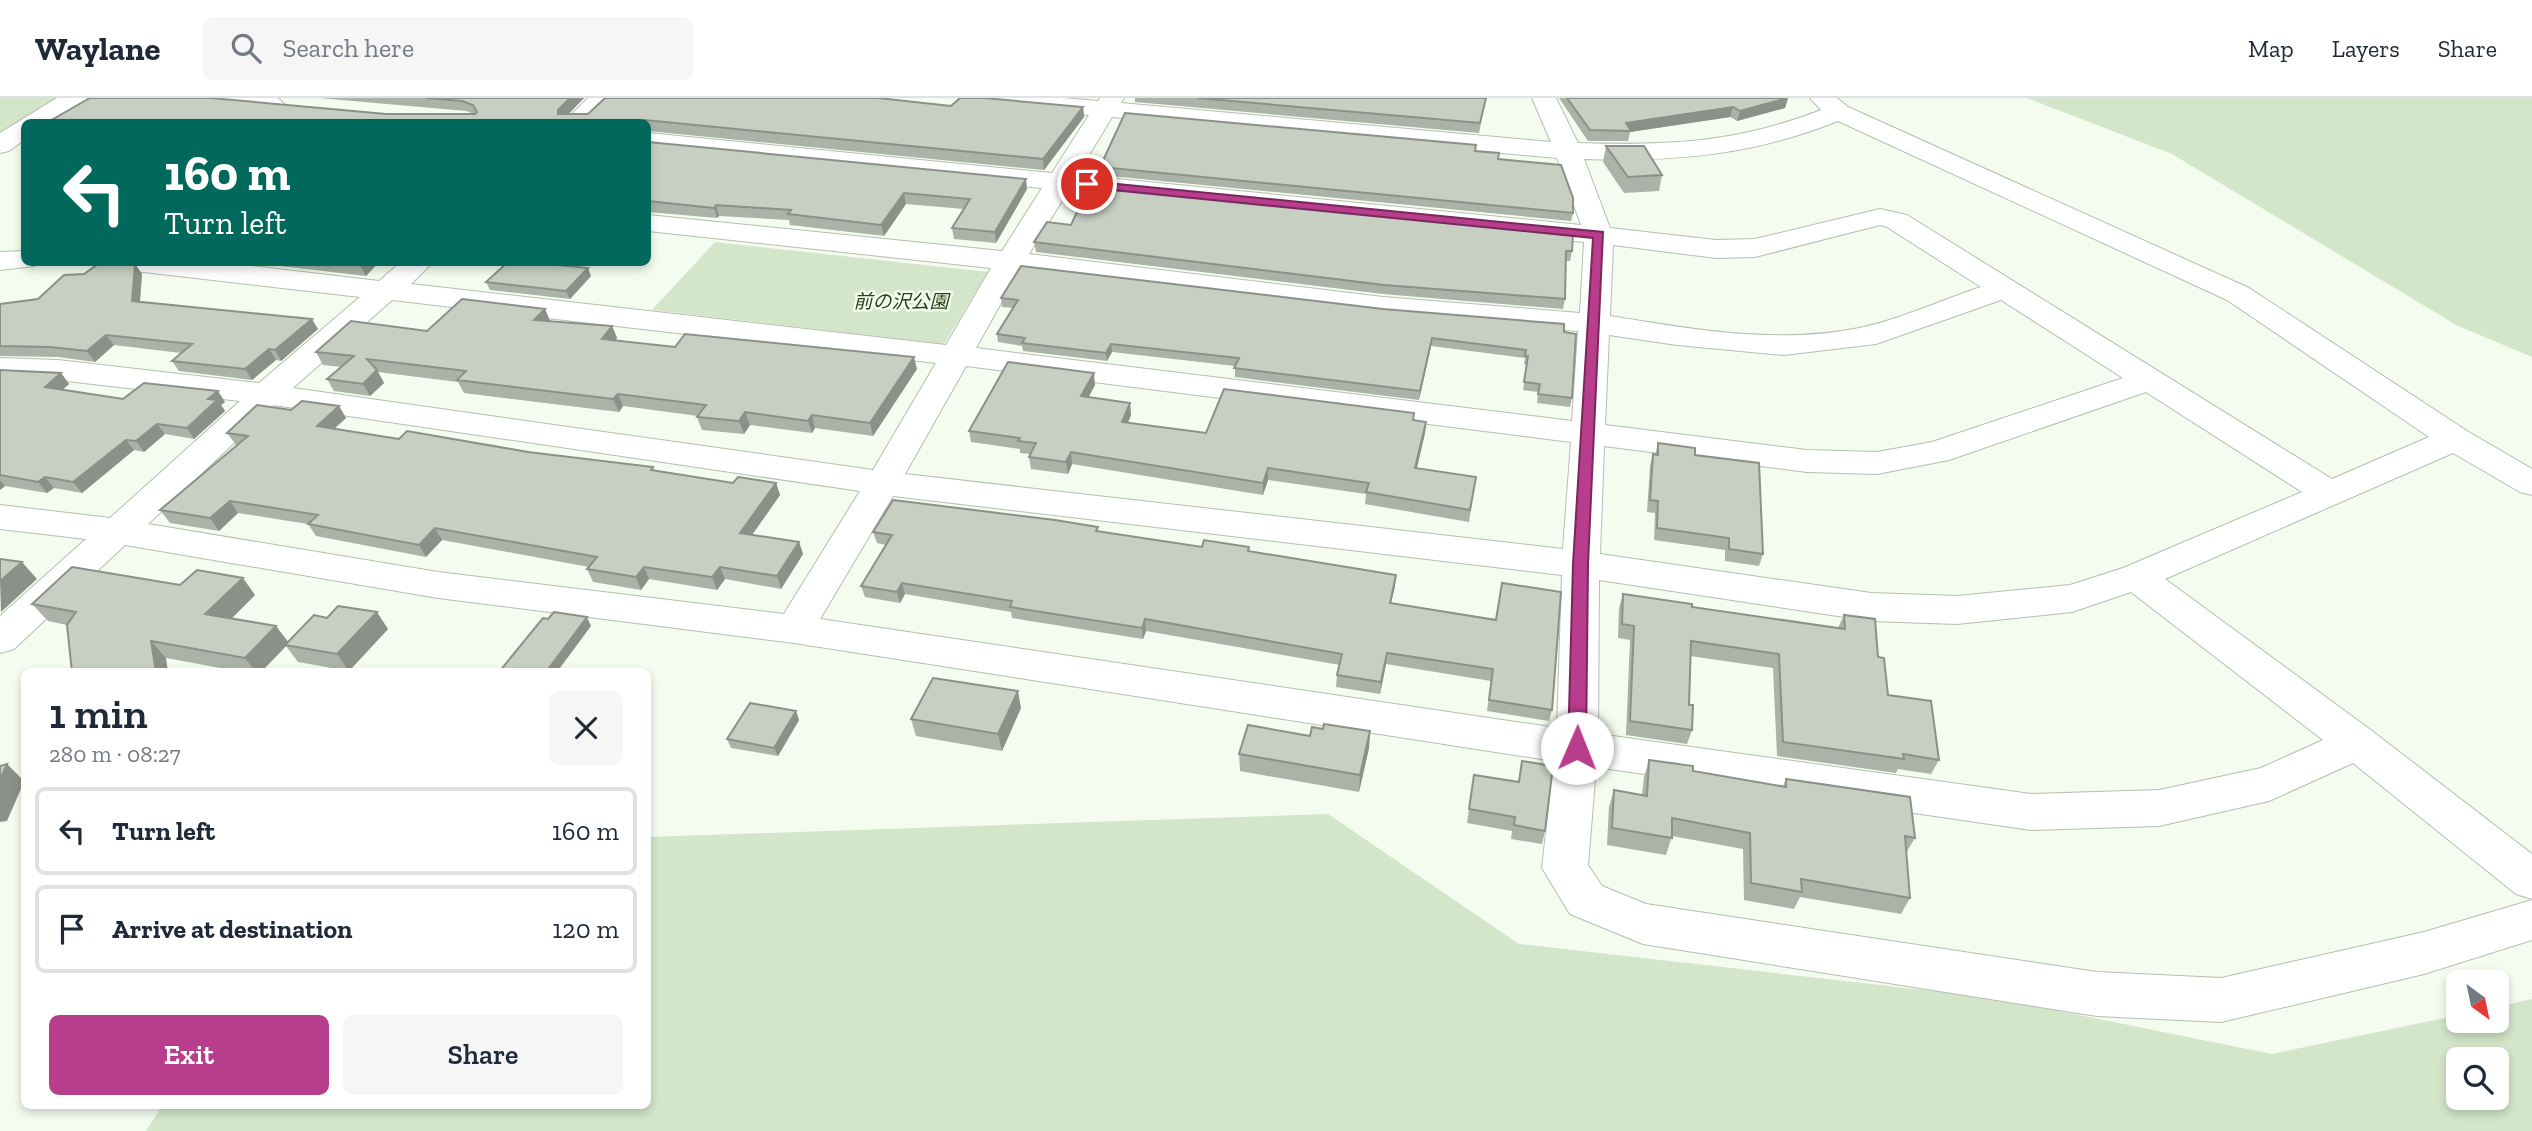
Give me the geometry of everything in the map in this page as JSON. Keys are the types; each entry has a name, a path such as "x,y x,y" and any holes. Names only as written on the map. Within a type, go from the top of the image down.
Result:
{"street":[{"path":"40,119 75,98"},
{"path":"211,98 292,106"},
{"path":"579,119 603,98"},
{"path":"980,98 1109,104 1568,151 1654,153 1726,146 1783,133 1831,105 2238,294 2455,439 2532,484"},
{"path":"1544,98 1568,151 1599,235 1592,323 1581,564 1577,748 1565,869 1586,900 1643,924 2097,994 2221,1000 2424,953 2532,920"},
{"path":"794,629 883,483 1010,261 1109,104"},
{"path":"0,145 21,131"},
{"path":"651,141 1599,235 1703,248 1755,248 1880,217 1897,221 2329,493"},
{"path":"0,155 21,156"},
{"path":"651,223 1010,261 1383,306 1592,323 1677,337 1784,346 1865,337 2003,289"},
{"path":"0,261 21,260"},
{"path":"172,266 388,289 954,358 1146,377 1807,461 1877,463 1937,452 2149,380"},
{"path":"0,639 267,394 414,266"},
{"path":"0,368 58,370 267,394 883,483 1581,564 1871,607 1957,610 2072,598 2136,577 2455,439"},
{"path":"0,517 118,531 438,585 794,629 1577,748 2031,812 2159,808 2269,784 2357,743"},
{"path":"2136,577 2357,743 2532,880"}],"green space":[{"path":"0,98 64,98 28,119 21,119 21,123 0,135"},
{"path":"2027,98 2532,98 2532,357 2458,326 2172,154"},
{"name":"前の沢公園","path":"715,242 988,272 944,344 652,310"},
{"path":"1328,814 1519,944 1995,998 2272,1054 2446,1018 2446,1033 2509,1033 2510,1004 2532,999 2532,1131 146,1131 160,1109 651,1109 651,837"}],"building":[{"path":"90,98 211,98 386,114 477,112 473,105 462,101 426,98 570,98 558,110 558,114 588,114 605,98 878,98 951,106 960,98 984,98 1083,107 1043,159 651,119 53,119"},
{"path":"1198,98 1486,98 1480,123"},
{"path":"1567,98 1787,98 1740,111 1733,107 1626,123 1631,131 1590,130"},
{"path":"1125,113 1476,145 1475,151 1499,153 1498,159 1561,165 1573,198 1573,213 1100,167"},
{"path":"651,142 1026,179 995,232 952,228 970,199 904,193 881,225 788,214 791,210 716,205 714,208 651,201"},
{"path":"1606,146 1644,146 1662,175 1628,177"},
{"path":"1089,186 1573,234 1572,251 1566,251 1565,299 1384,285 1034,242 1047,222 1071,225"},
{"path":"95,266 135,266 132,301 312,319 275,350 269,349 245,369 172,361 192,344 106,335 87,351 0,346 0,304 38,299 64,275 84,274"},
{"path":"504,266 588,268 566,291 486,282"},
{"path":"1021,266 1383,309 1564,324 1564,332 1576,334 1572,398 1538,394 1540,384 1524,382 1528,356 1525,356 1526,350 1432,338 1420,391 1234,368 1239,358 1111,344 1106,353 1022,343 1025,338 997,334 1018,300 1001,298"},
{"path":"462,299 545,309 534,320 612,326 602,339 675,347 685,334 914,357 870,423 812,415 808,421 745,412 739,421 697,417 706,405 618,394 613,399 457,380 466,371 367,359 377,370 363,384 327,379 354,356 316,352 351,321 427,331"},
{"path":"1008,362 1094,373 1081,396 1130,403 1122,422 1206,433 1224,389 1414,413 1413,420 1426,422 1415,468 1476,477 1470,510 1366,492 1369,483 1268,468 1263,483 1071,452 1066,462 1029,457 1036,443 1018,441 1020,438 969,431"},
{"path":"0,370 61,373 45,387 123,399 144,383 218,391 208,399 217,400 187,428 157,424 136,441 126,440 73,482 45,477 38,482 0,475"},
{"path":"302,401 339,406 317,426 399,439 407,431 528,452 653,467 651,470 733,483 738,477 776,483 740,533 799,542 777,576 720,567 712,577 644,567 636,577 587,569 597,557 435,528 419,545 308,524 318,515 230,501 210,518 160,510 248,436 227,433 257,405 291,410"},
{"path":"1658,443 1695,448 1695,455 1759,463 1763,554 1729,549 1729,538 1657,528 1658,501 1650,500 1653,454 1658,455"},
{"path":"893,500 1055,520 1098,527 1096,531 1202,547 1204,540 1249,547 1248,551 1396,575 1390,603 1496,620 1502,583 1561,592 1552,710 1489,700 1493,669 1387,653 1381,682 1337,675 1342,654 1145,619 1142,628 1010,607 1012,601 902,583 897,592 861,586 892,535 873,532"},
{"path":"0,559 22,562 0,581"},
{"path":"72,567 180,585 197,570 243,578 205,614 276,626 245,658 151,641 155,668 72,668 67,625 76,612 32,604"},
{"path":"1623,594 1845,629 1844,615 1875,619 1878,657 1884,658 1888,695 1931,701 1939,760 1903,754 1904,759 1783,742 1779,654 1691,641 1689,705 1693,705 1692,730 1630,721 1634,626 1622,624"},
{"path":"338,606 377,612 337,654 285,645 314,615 327,618"},
{"path":"554,612 587,617 549,668 502,668 543,618 548,619"},
{"path":"933,678 1018,691 998,734 911,719"},
{"path":"750,703 796,711 774,748 727,739"},
{"path":"1324,724 1370,731 1360,775 1239,754 1248,725 1310,736 1312,727 1323,729"},
{"path":"1649,760 1693,766 1693,771 1786,787 1786,779 1910,797 1915,838 1905,836 1910,898 1801,879 1802,892 1751,883 1750,833 1672,818 1672,838 1612,828 1614,790 1647,796"},
{"path":"1522,761 1553,766 1545,831 1514,825 1515,817 1469,809 1474,775 1519,782"},
{"path":"7,764 0,780 0,766"}],"route":[{"path":"1087,184 1599,235 1592,323 1581,564 1577,748"}]}
